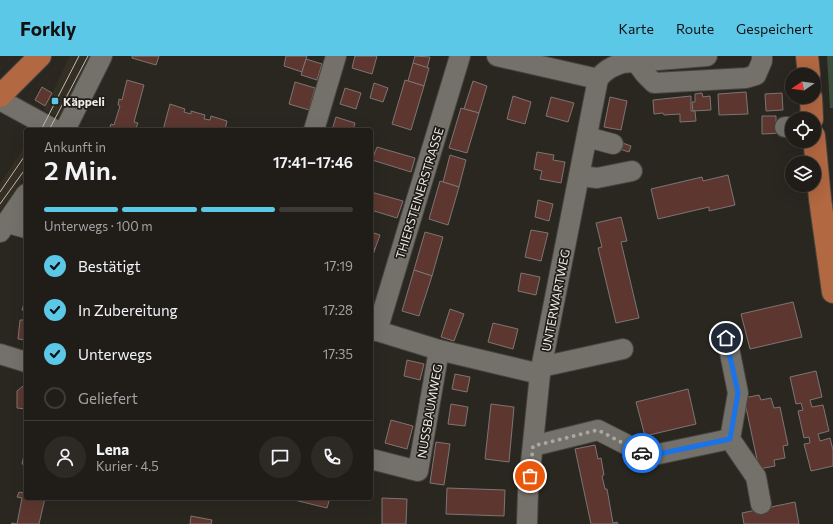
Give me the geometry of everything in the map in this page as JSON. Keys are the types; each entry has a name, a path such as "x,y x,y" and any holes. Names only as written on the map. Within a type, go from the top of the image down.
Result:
{"main road":[{"path":"0,96 40,56"},
{"path":"807,56 808,68"},
{"path":"815,148 820,199 833,292"}],"street":[{"path":"66,128 102,56"},
{"path":"315,128 336,56"},
{"name":"THIERSTEINERSTRASSE","path":"374,330 460,56"},
{"path":"497,56 598,79 611,67 638,59 707,56"},
{"path":"638,59 645,74 654,83 746,78 756,75 762,61 762,56"},
{"name":"UNTERWARTWEG","path":"527,524 528,492 541,370 598,79"},
{"path":"0,100 51,128"},
{"path":"587,138 613,144"},
{"path":"580,176 597,178 632,171"},
{"path":"11,228 24,199"},
{"path":"374,330 439,350 541,370 623,349"},
{"path":"726,338 738,393 730,439 756,477 761,504"},
{"name":"NUSSBAUMWEG","path":"373,459 418,471 439,350"},
{"path":"0,354 24,361"},
{"path":"533,446 598,430 649,456 730,439"}],"shaded area":[{"path":"70,56 96,56 60,118 44,110"},
{"path":"24,147 24,177 0,211 0,184"}],"green space":[{"path":"827,56 833,56 833,108 830,108"}],"building":[{"path":"132,56 159,56 156,65 132,58"},
{"path":"286,56 307,56 302,72 284,66"},
{"path":"355,56 377,56 372,74 352,68"},
{"path":"415,56 430,57 427,68 413,63"},
{"path":"306,59 322,64 317,80 301,75"},
{"path":"413,63 429,68 424,86 408,81"},
{"path":"127,80 144,85 134,122 138,123 136,128 110,128 111,124 114,125 120,106 118,105 119,99 122,100"},
{"path":"405,80 424,86 411,130 392,124"},
{"path":"473,81 487,86 479,113 464,109"},
{"path":"295,82 315,88 309,110 289,104"},
{"path":"374,83 388,88 383,102 370,98"},
{"path":"42,87 52,93 45,106 35,100"},
{"path":"345,88 361,93 356,109 340,104"},
{"path":"746,92 748,114 719,115 718,94"},
{"path":"702,93 703,97 710,96 711,110 693,111 692,102 695,102 695,94"},
{"path":"782,93 783,110 766,111 765,94"},
{"path":"513,96 531,102 525,124 507,119"},
{"path":"691,96 691,111 695,111 696,121 680,122 680,114 654,114 653,100"},
{"path":"551,97 574,103 568,122 546,116"},
{"path":"610,97 627,101 621,130 604,127"},
{"path":"170,104 185,109 184,112 191,114 191,111 205,115 204,119 210,120 211,116 227,121 225,128 164,128"},
{"path":"461,108 479,113 467,153 449,148"},
{"path":"762,116 776,116 776,124 783,133 762,134"},
{"path":"336,117 355,123 354,128 333,128"},
{"path":"617,141 631,146 629,152 616,148"},
{"path":"377,147 415,158 411,172 373,160"},
{"path":"537,152 554,155 553,160 565,162 561,183 540,179 542,171 534,169"},
{"path":"450,155 466,160 459,187 443,182"},
{"path":"728,175 735,205 709,211 709,207 658,219 651,189 702,177 703,181"},
{"path":"440,181 459,187 448,225 429,219"},
{"path":"373,193 403,201 397,218 373,211"},
{"path":"538,200 553,204 549,221 535,217"},
{"path":"621,217 627,241 621,242 639,318 616,323 598,248 602,247 596,223"},
{"path":"531,230 548,233 541,261 525,257"},
{"path":"425,232 443,237 432,276 414,270"},
{"path":"373,233 380,235 375,249 373,248"},
{"path":"414,270 432,276 419,316 402,311"},
{"path":"521,273 540,277 536,295 518,291"},
{"path":"793,302 802,337 750,349 741,314"},
{"path":"450,309 464,314 454,341 441,337"},
{"path":"20,320 24,320 24,340 18,339"},
{"path":"493,323 518,329 513,349 488,342"},
{"path":"407,360 424,364 420,380 404,376"},
{"path":"816,371 822,397 810,400 812,407 823,405 829,431 818,434 820,441 830,438 833,450 833,466 811,471 804,444 810,443 809,437 804,438 798,411 803,410 801,403 796,404 790,377"},
{"path":"455,374 470,377 467,392 452,389"},
{"path":"24,386 24,409 17,408 17,391"},
{"path":"688,389 696,424 645,436 636,402"},
{"path":"759,395 761,400 771,398 774,408 780,407 788,445 783,446 785,458 774,460 775,466 759,469 744,398"},
{"path":"451,404 468,407 465,426 448,424"},
{"path":"491,404 514,407 509,462 485,459"},
{"path":"391,420 413,426 407,449 385,443"},
{"path":"436,442 450,444 444,485 430,483"},
{"path":"595,445 598,459 601,458 604,475 602,476 605,489 607,489 613,523 617,522 618,524 591,524 575,449"},
{"path":"447,488 505,490 504,516 446,514"},
{"path":"19,492 24,493 24,500 45,500 39,524 17,524 22,498 17,497"},
{"path":"382,498 407,499 406,524 382,524"},
{"path":"294,500 329,500 327,508"},
{"path":"795,502 799,524 744,524 742,513"},
{"path":"191,516 212,520 211,524 190,524"}],"tram line":[{"path":"42,128 79,56"},
{"path":"50,128 88,56"},
{"path":"0,192 24,157"},
{"path":"0,204 24,171"}],"way so far":[{"path":"530,476 533,446 598,430 642,453"}],"place":[{"name":"Käppeli","path":"55,101"}],"route":[{"path":"642,453 649,456 730,439 738,393 726,338"}]}
